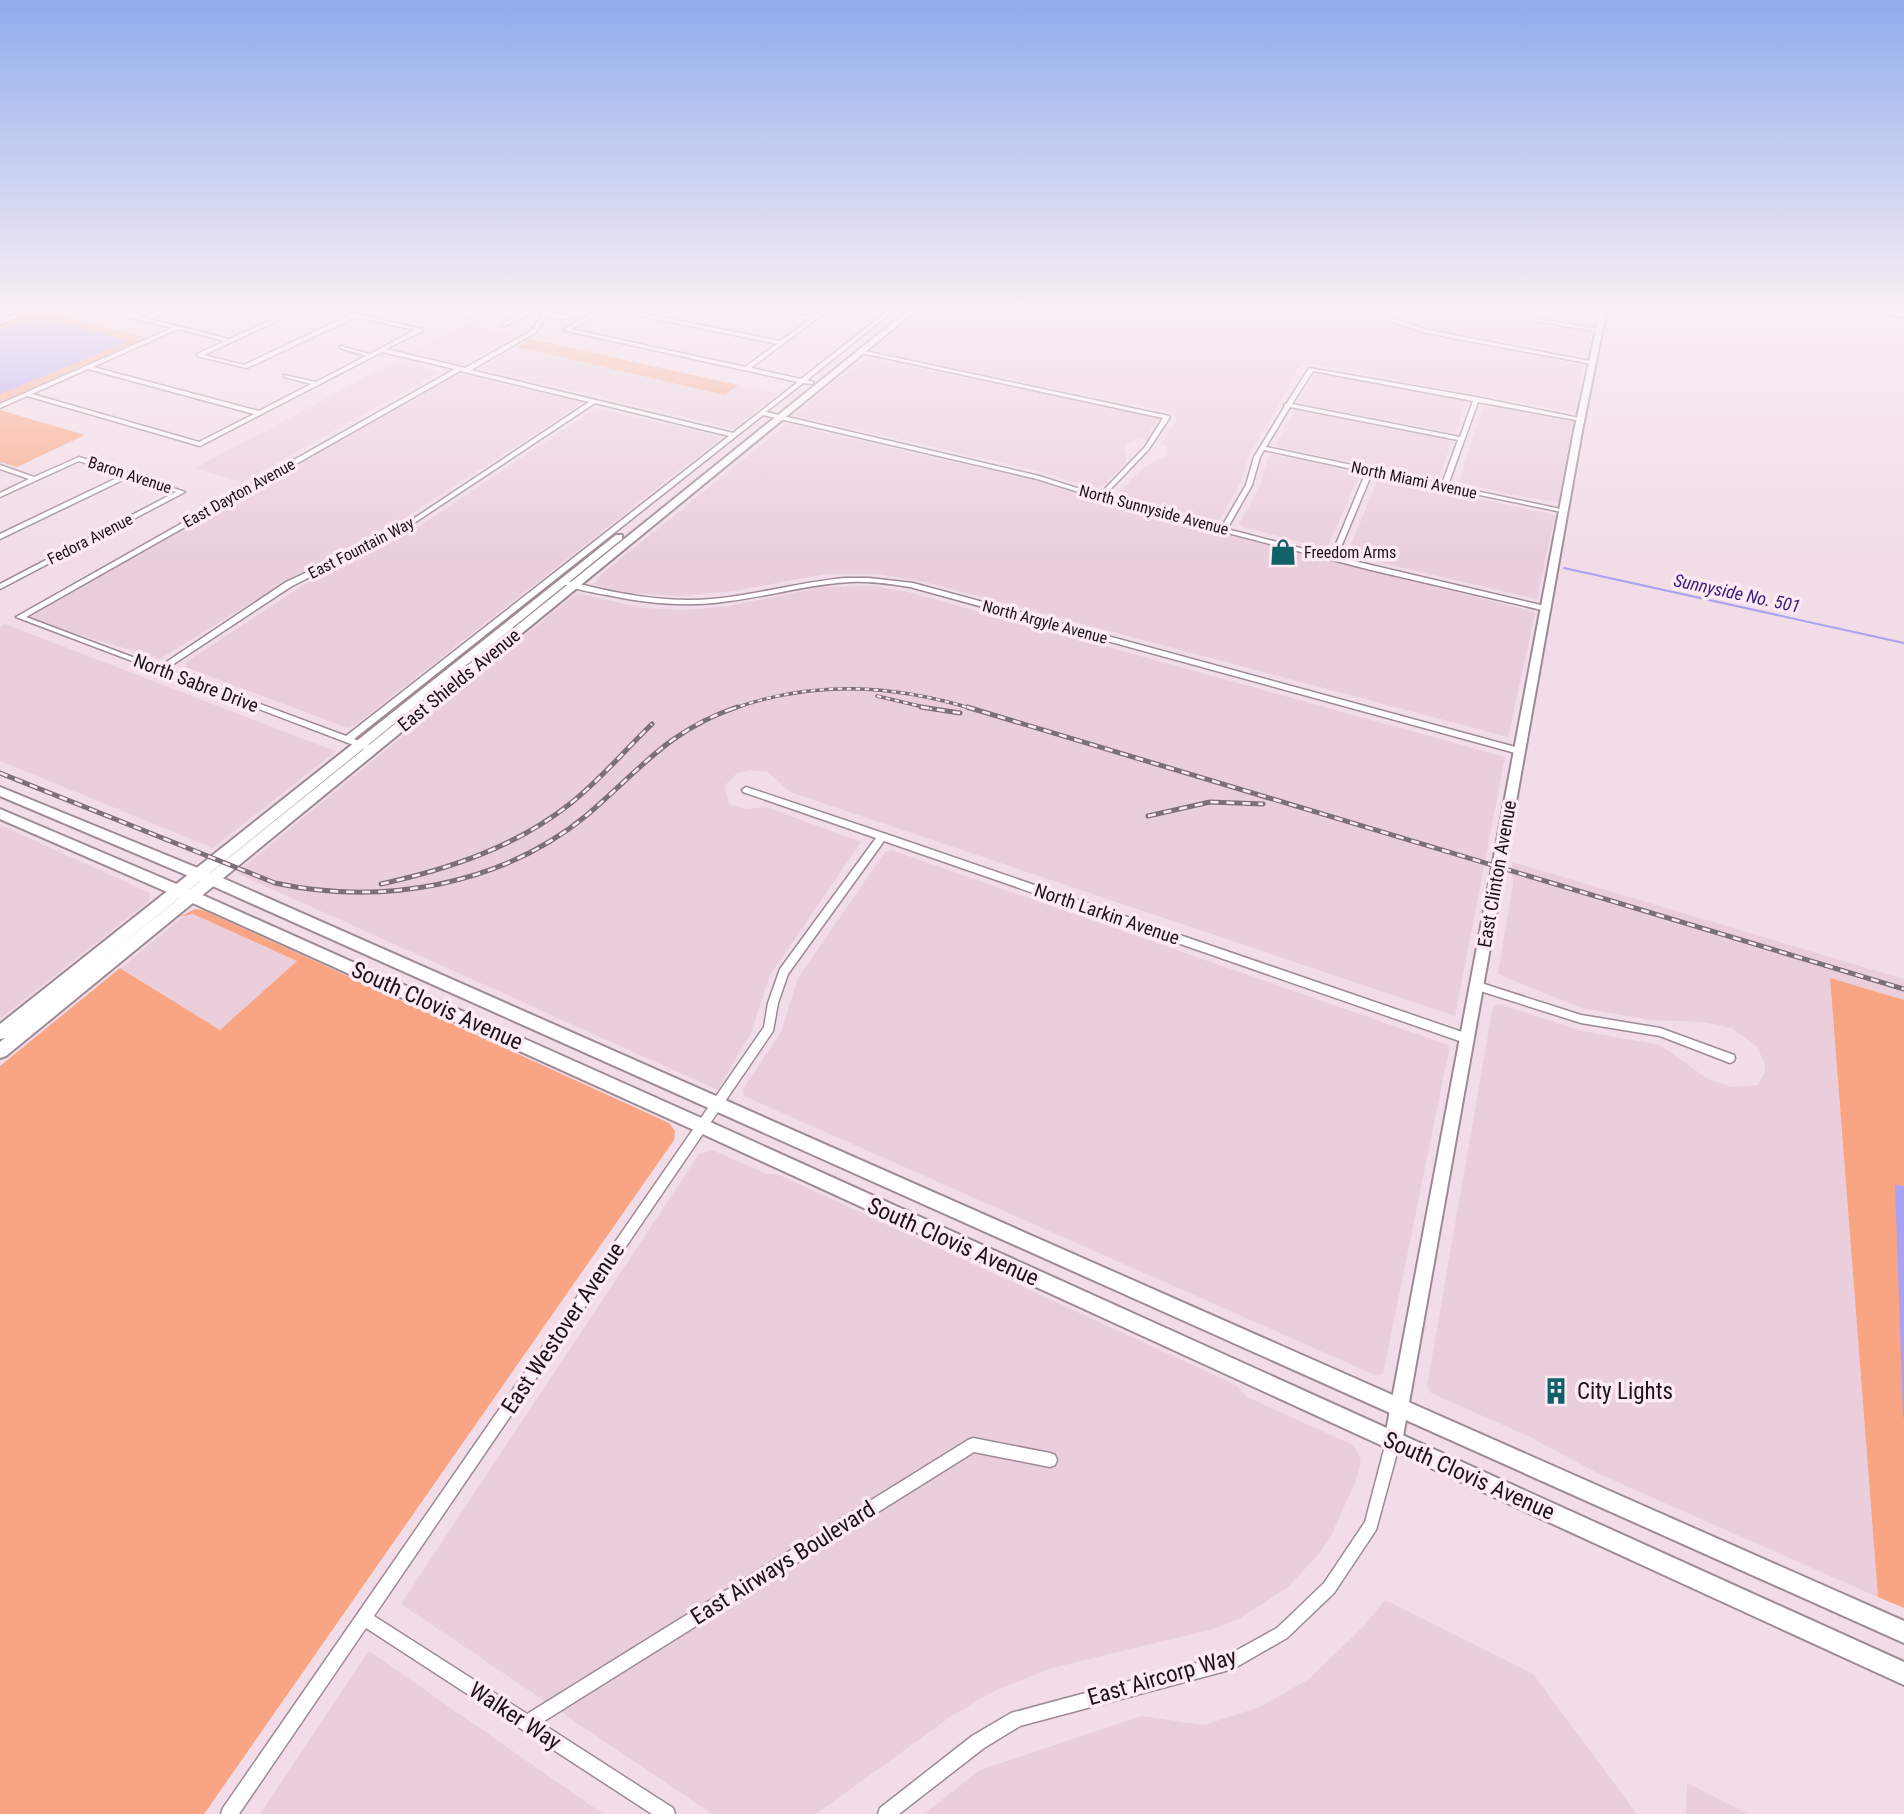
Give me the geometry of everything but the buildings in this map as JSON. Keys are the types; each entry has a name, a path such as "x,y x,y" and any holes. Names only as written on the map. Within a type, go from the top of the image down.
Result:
{"main road":[{"name":"East Shields Avenue","path":"0,1033 372,749 576,586 796,392"},
{"name":"East Shields Avenue","path":"204,877 359,744 805,392"},
{"name":"South Clovis Avenue","path":"0,791 204,877 716,1103 1904,1632"},
{"name":"South Clovis Avenue","path":"0,814 184,893 702,1126 1904,1674"},
{"name":"East Shields Avenue","path":"0,1051 184,893"},
{"path":"0,1042 20,1025 23,1015"}],"street":[{"path":"0,405 31,392"},
{"path":"180,392 260,413"},
{"path":"26,394 200,444 302,392"},
{"name":"East Dayton Avenue","path":"20,617 423,392"},
{"path":"554,392 734,435"},
{"path":"1047,392 1167,417 1147,448 1101,496"},
{"path":"1224,529 1249,485 1262,448 1296,392"},
{"path":"1436,392 1581,419"},
{"name":"East Clinton Avenue","path":"1393,1442 1586,392"},
{"path":"1445,486 1476,399"},
{"name":"East Fountain Way","path":"161,669 289,584 397,532 594,401"},
{"path":"1287,405 1462,439"},
{"name":"East Shields Avenue","path":"347,740 734,435 772,415"},
{"name":"North Sunnyside Avenue","path":"772,415 1039,478 1333,558 1546,609"},
{"name":"North Miami Avenue","path":"1262,448 1565,512"},
{"name":"Baron Avenue","path":"34,479 79,459 182,492"},
{"path":"0,467 34,479"},
{"path":"1333,558 1370,471"},
{"path":"0,537 129,475"},
{"path":"0,495 34,479"},
{"name":"Fedora Avenue","path":"0,587 182,492"},
{"name":"North Argyle Avenue","path":"564,582 659,602 714,600 847,580 880,580 915,586 1519,751"},
{"name":"North Sabre Drive","path":"20,617 372,749"},
{"name":"North Larkin Avenue","path":"746,790 1468,1039"},
{"name":"East Westover Avenue","path":"229,1814 769,1028 773,1003 784,972 883,836"},
{"path":"1478,986 1581,1019 1660,1032 1730,1058"},
{"name":"East Aircorp Way","path":"886,1814 978,1742 1017,1719 1233,1661 1282,1633 1329,1588 1371,1525 1393,1442"},
{"name":"East Airways Boulevard","path":"526,1724 972,1445 1050,1460"},
{"name":"Walker Way","path":"364,1618 667,1814"}],"shaded area":[{"path":"0,392 24,392 0,402"},
{"path":"339,392 405,392 242,482 195,468"},
{"path":"427,392 537,392 584,402 406,517 284,582 160,659 25,618"},
{"path":"578,392 710,392 725,395 729,392 767,392 777,394 734,429"},
{"path":"710,392 729,392 725,395"},
{"path":"822,392 1031,392 1158,419 1149,432 1157,434 1153,440 1139,439 1127,443 1124,447 1127,462 1101,487 1094,488 1035,470 795,414"},
{"path":"1071,392 1286,392 1248,458 1241,481 1220,519 1214,520 1138,503 1117,494 1145,466 1168,455 1167,447 1161,443 1177,419 1172,412"},
{"path":"1305,392 1417,392 1465,402 1455,431 1450,432 1303,404 1300,401"},
{"path":"1461,392 1579,392 1575,411"},
{"path":"1483,405 1573,422 1558,502 1507,494 1459,482"},
{"path":"596,408 722,437 353,727 348,728 185,667 186,662 307,583 415,529"},
{"path":"0,410 85,435 17,467 0,462"},
{"path":"1295,410 1447,440 1451,443 1439,477 1434,479 1279,447 1276,444"},
{"path":"787,424 1045,483 1108,505 1532,611 1535,614 1508,737 921,581 878,574 825,574 733,591 680,596 626,593 594,585 599,576"},
{"path":"1275,455 1359,475 1328,546 1320,547 1239,524 1261,484 1269,456"},
{"path":"1384,478 1555,515 1537,599 1352,556 1348,552 1378,479"},
{"path":"874,586 908,592 1505,757 1455,1016 790,792 768,772 751,770 737,773 724,786 729,804 744,809 766,807 861,842 770,975 751,1033 718,1090 236,873 574,595 643,608 684,610 729,606 822,587"},
{"path":"5,624 336,751 213,848 0,761 0,627"},
{"path":"0,825 150,893 149,901 0,1019"},
{"path":"891,850 1448,1045 1383,1374 1375,1375 744,1096 743,1089 781,1032 798,978 885,852"},
{"path":"1512,862 1904,979 1904,1001 1830,980 1878,1597 1599,1474 1530,1437 1431,1393 1427,1386 1493,1006 1499,1004 1582,1031 1660,1045 1708,1079 1732,1087 1757,1085 1765,1073 1765,1063 1756,1046 1732,1028 1703,1022 1651,1020 1581,1008 1498,974 1513,885"},
{"path":"195,909 203,910 669,1123 675,1131 674,1140 204,1814 0,1814 0,1066 120,968 220,1030 297,961 193,914 179,917"},
{"path":"193,914 297,961 220,1030 121,968 181,918"},
{"path":"1830,978 1904,1000 1904,1608 1878,1597"},
{"path":"712,1150 767,1174 777,1174 1236,1385 1247,1397 1353,1445 1361,1460 1356,1480 1330,1538 1287,1588 1240,1618 1213,1629 1052,1668 996,1690 953,1715 816,1814 712,1814 401,1604 699,1154"},
{"path":"1895,1185 1904,1186 1904,1419 1903,1416"},
{"path":"1385,1600 1533,1674 1637,1814 924,1814 980,1770 1141,1716 1204,1725 1260,1707 1309,1679 1365,1625"},
{"path":"369,1651 603,1814 260,1814"},
{"path":"1687,1783 1748,1814 1686,1814"}],"waterway":[{"name":"Sunnyside No. 501","path":"1564,568 1904,643"}],"railway":[{"path":"733,709 792,693 852,689 912,694 973,709"},
{"path":"877,696 928,708"},
{"path":"733,709 737,707"},
{"path":"921,707 928,708"},
{"path":"967,707 1904,989"},
{"path":"928,708 960,713"},
{"path":"0,773 275,883 315,890 398,890 478,874 517,859 553,839 587,815 673,740 691,728 733,709"},
{"path":"381,884 456,863 528,832 582,794 652,724"},
{"path":"1148,816 1210,802 1263,804"}],"place":[{"name":"Freedom Arms","path":"1283,552"},
{"name":"City Lights","path":"1556,1391"}]}
